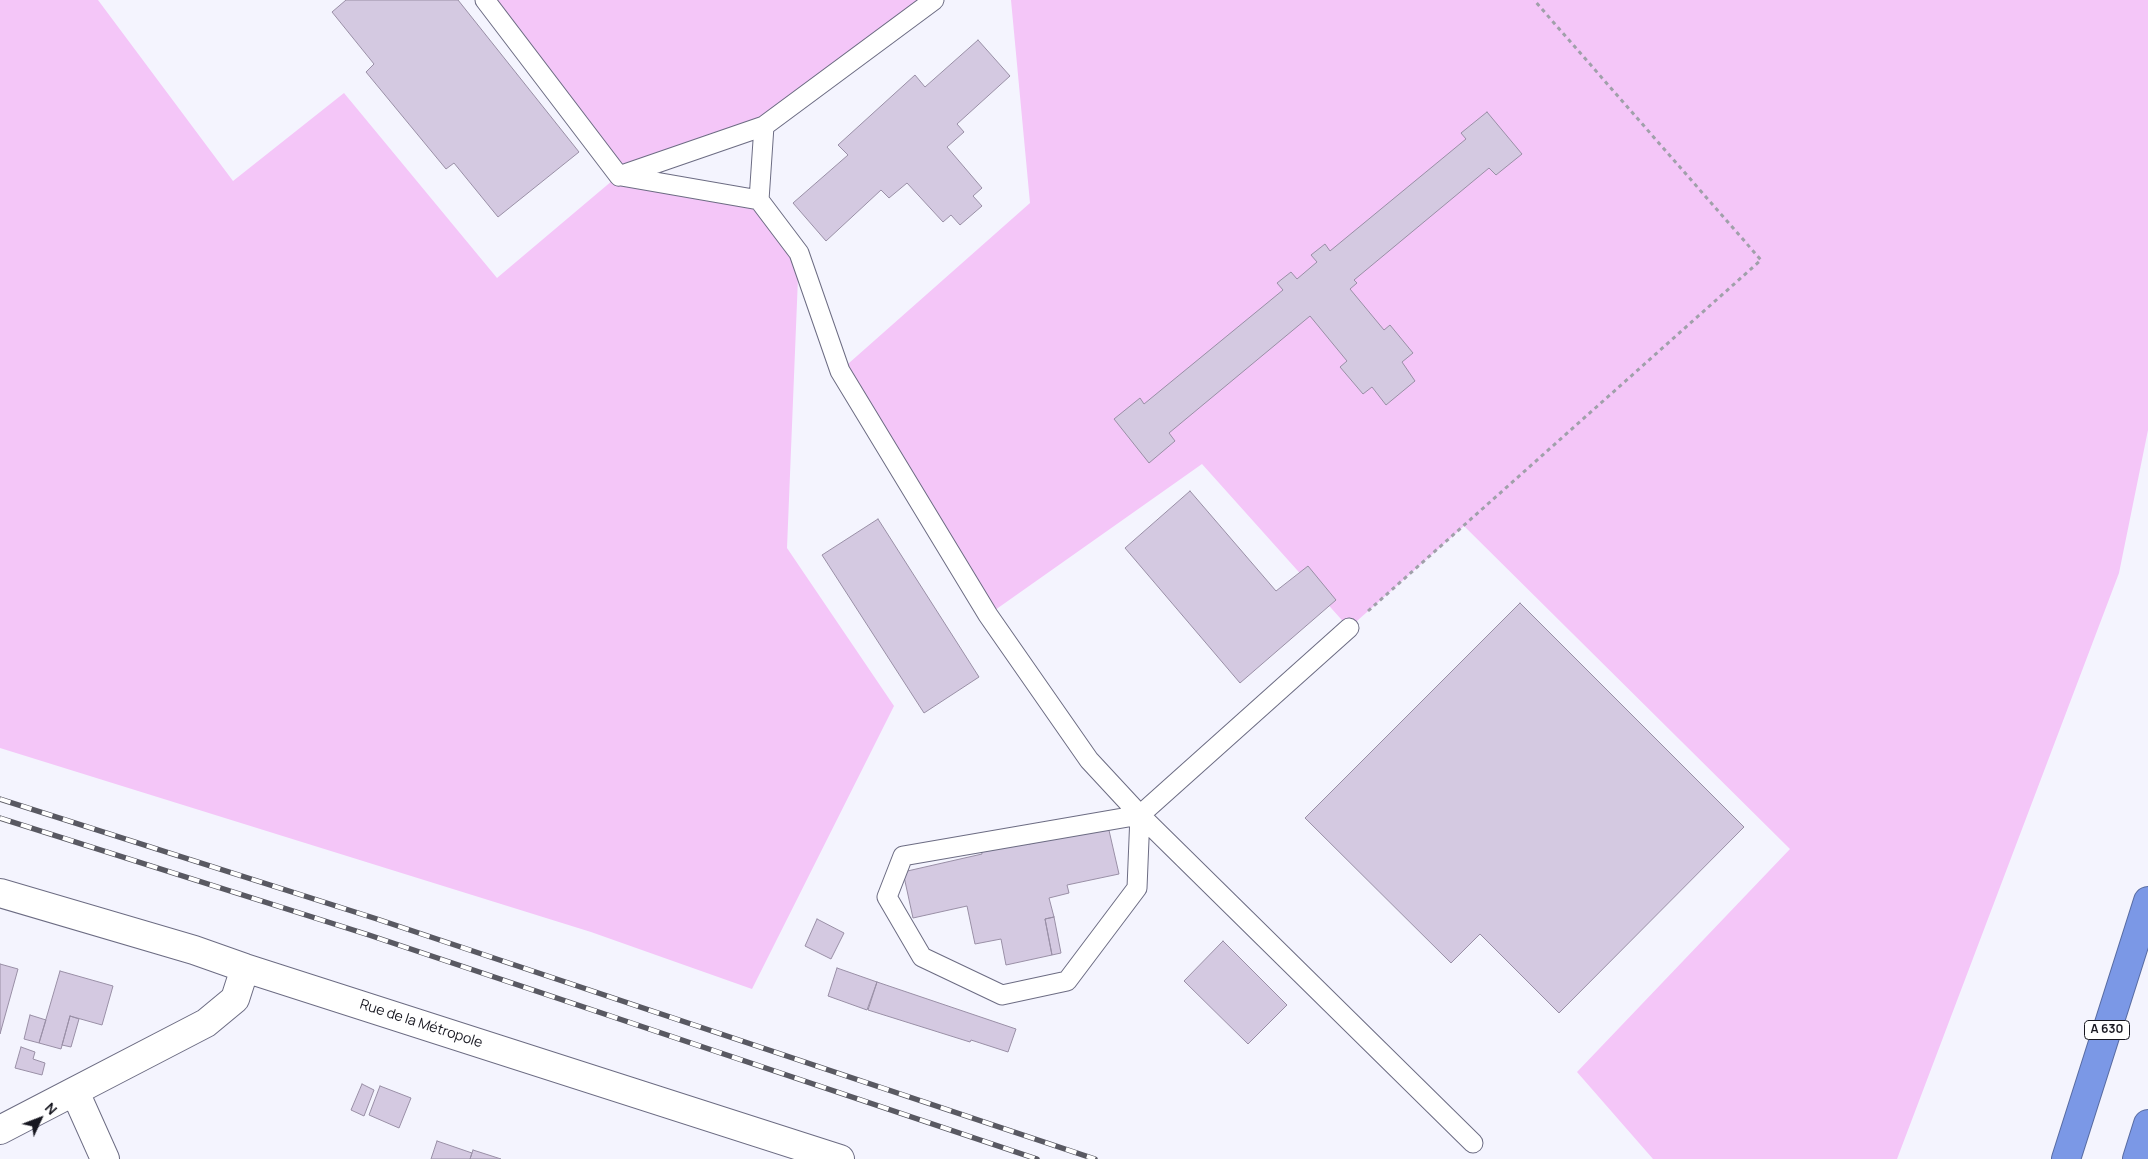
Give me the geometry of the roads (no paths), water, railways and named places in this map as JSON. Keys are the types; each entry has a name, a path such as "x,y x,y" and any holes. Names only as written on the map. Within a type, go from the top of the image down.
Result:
{"highway":[{"name":"A 630","path":"2066,1159 2148,901"},
{"path":"2137,1159 2148,1124"}],"street":[{"name":"Rue de la Métropole","path":"0,893 194,950 840,1159"},
{"path":"0,1130 206,1022 236,999 245,968"},
{"path":"75,1092 105,1159"}],"lane":[{"path":"485,0 619,176 759,200"},
{"path":"619,176 764,126 934,0"},
{"path":"764,126 759,200 799,253 840,371 988,615 1089,760 1140,815 1473,1143"},
{"path":"1140,815 1137,888 1067,981 1002,995 993,991 922,957 887,896 903,856 1140,815 1349,628"}],"railway":[{"path":"0,799 377,919 1095,1159"},
{"path":"0,818 369,935 1037,1159"}]}
